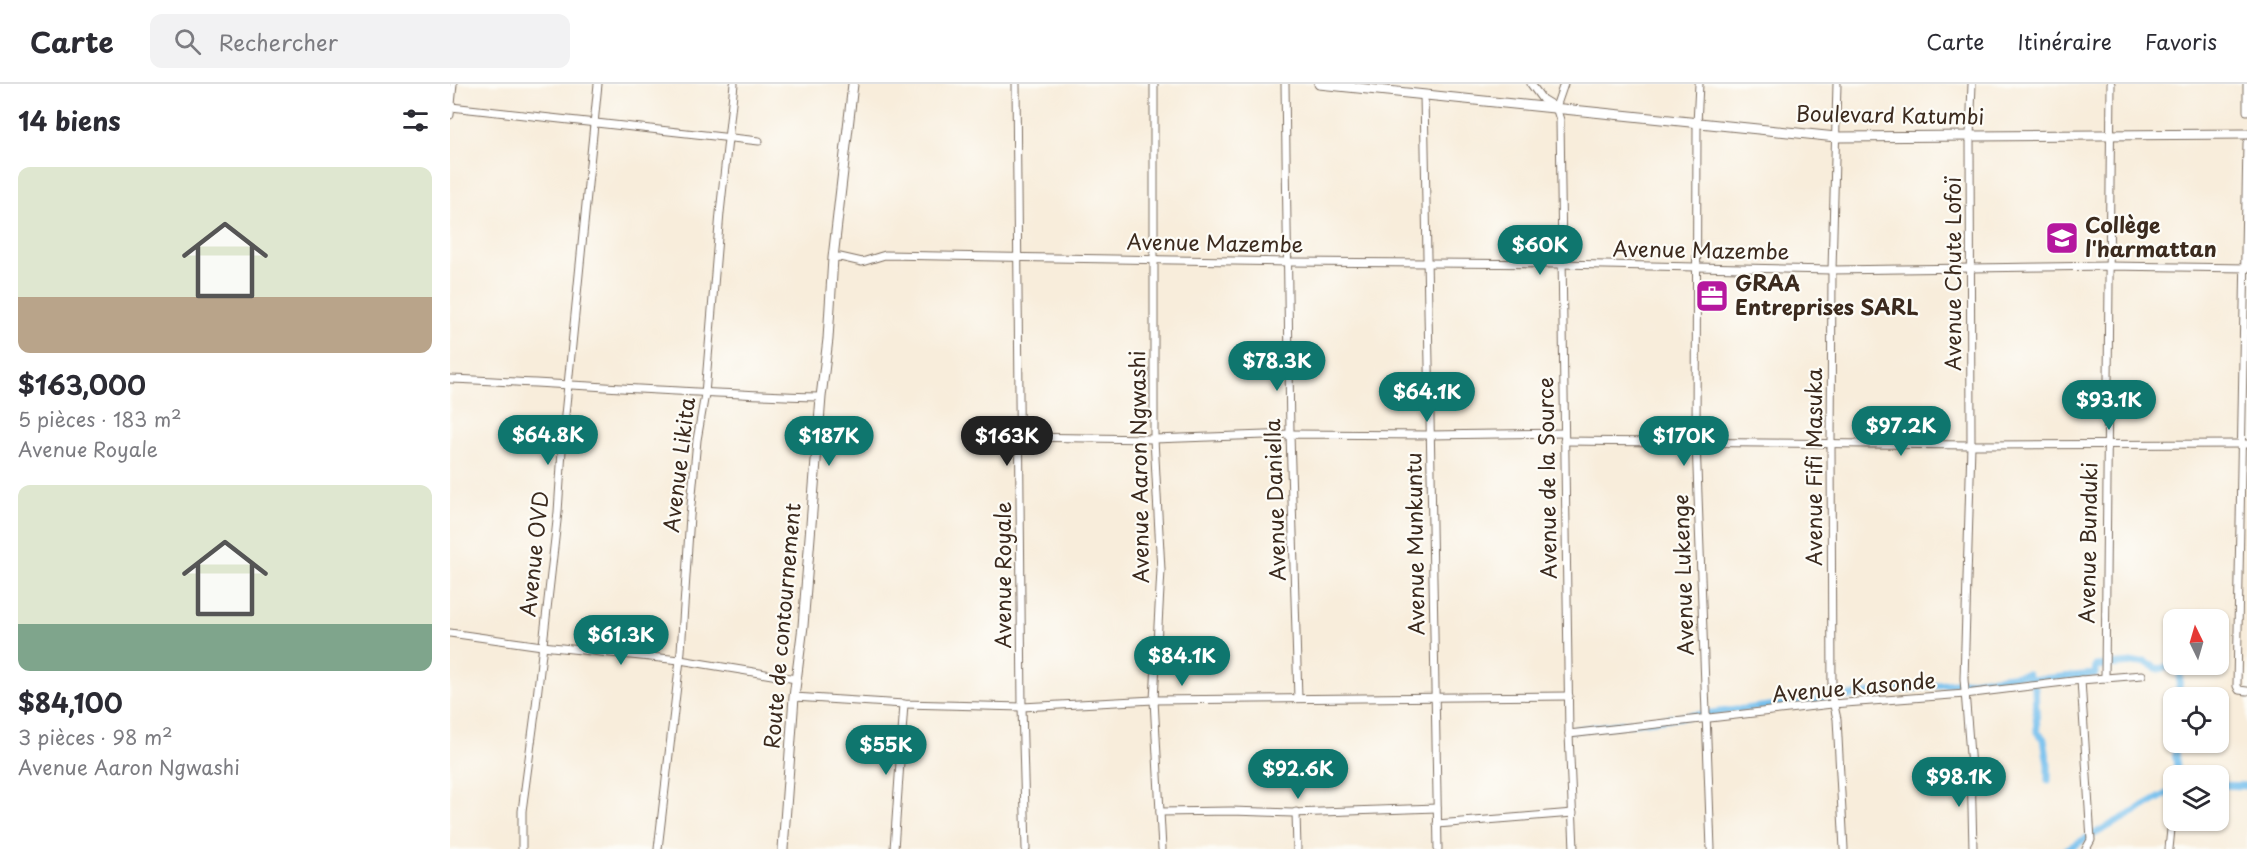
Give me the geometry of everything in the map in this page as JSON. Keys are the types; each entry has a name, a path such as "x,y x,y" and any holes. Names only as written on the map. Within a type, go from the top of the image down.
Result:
{"street":[{"path":"453,84 450,111 759,141"},
{"name":"Avenue OVD","path":"522,849 522,811 537,706 558,512 563,435 598,84"},
{"name":"Avenue Likita","path":"658,849 680,660 697,440 705,394 734,84"},
{"name":"Route de contournement","path":"783,849 794,697 803,626 821,397 829,328 832,258 853,84"},
{"name":"Avenue Royale","path":"1016,84 1022,707 1026,849"},
{"name":"Avenue Aaron Ngwashi","path":"1154,84 1154,439 1161,570 1154,700 1162,849"},
{"name":"Avenue Daniella","path":"1285,84 1290,434 1298,698"},
{"name":"Boulevard Katumbi","path":"1319,84 1836,137 2247,134"},
{"path":"1531,84 1542,99 1556,107 1564,84"},
{"name":"Avenue Lukenge","path":"1699,84 1695,441 1711,849"},
{"name":"Avenue Fifi Masuka","path":"1837,84 1832,270 1832,705 1837,719 1844,849"},
{"name":"Avenue Chute Lofoï","path":"1972,84 1970,136 1971,445 1964,679 1971,767 1973,849"},
{"name":"Avenue Bunduki","path":"2104,674 2111,84"},
{"path":"2247,84 2247,111"},
{"name":"Avenue Munkuntu","path":"1424,95 1438,849"},
{"name":"Avenue de la Source","path":"1556,107 1560,120 1560,264 1569,734 1574,849"},
{"path":"2247,143 2244,444 2237,686 2239,690 2247,691"},
{"name":"Avenue Mazembe","path":"832,258 840,257 862,262 885,255 1832,270 2245,268"},
{"path":"450,379 569,384 705,394 821,397"},
{"path":"1019,437 1154,439 1290,434 1971,445 2244,444"},
{"path":"450,633 542,646 680,660 796,679"},
{"name":"Avenue Kasonde","path":"1569,734 2080,680 2104,674 2142,675"},
{"path":"2080,680 2090,835 2090,844 2086,849"},
{"path":"794,697 904,704 1022,707 1154,700 1569,696"},
{"path":"894,849 904,704"},
{"path":"1160,812 1296,812 1437,808"},
{"path":"1296,812 1297,849"},
{"path":"1437,824 1573,813"},
{"path":"2169,849 2171,831"}],"waterway":[{"path":"1573,730 2028,674 2030,680 2095,674 2096,666 2145,662 2158,669 2181,665 2179,687"},
{"path":"2032,682 2035,689 2037,732 2044,739 2048,780"},
{"path":"2175,753 2177,765"},
{"path":"2229,785 2247,786"},
{"path":"2067,849 2163,796"}],"place":[{"name":"Collège l'harmattan","path":"2062,238"},
{"name":"GRAA Entreprises SARL","path":"1712,296"}]}
